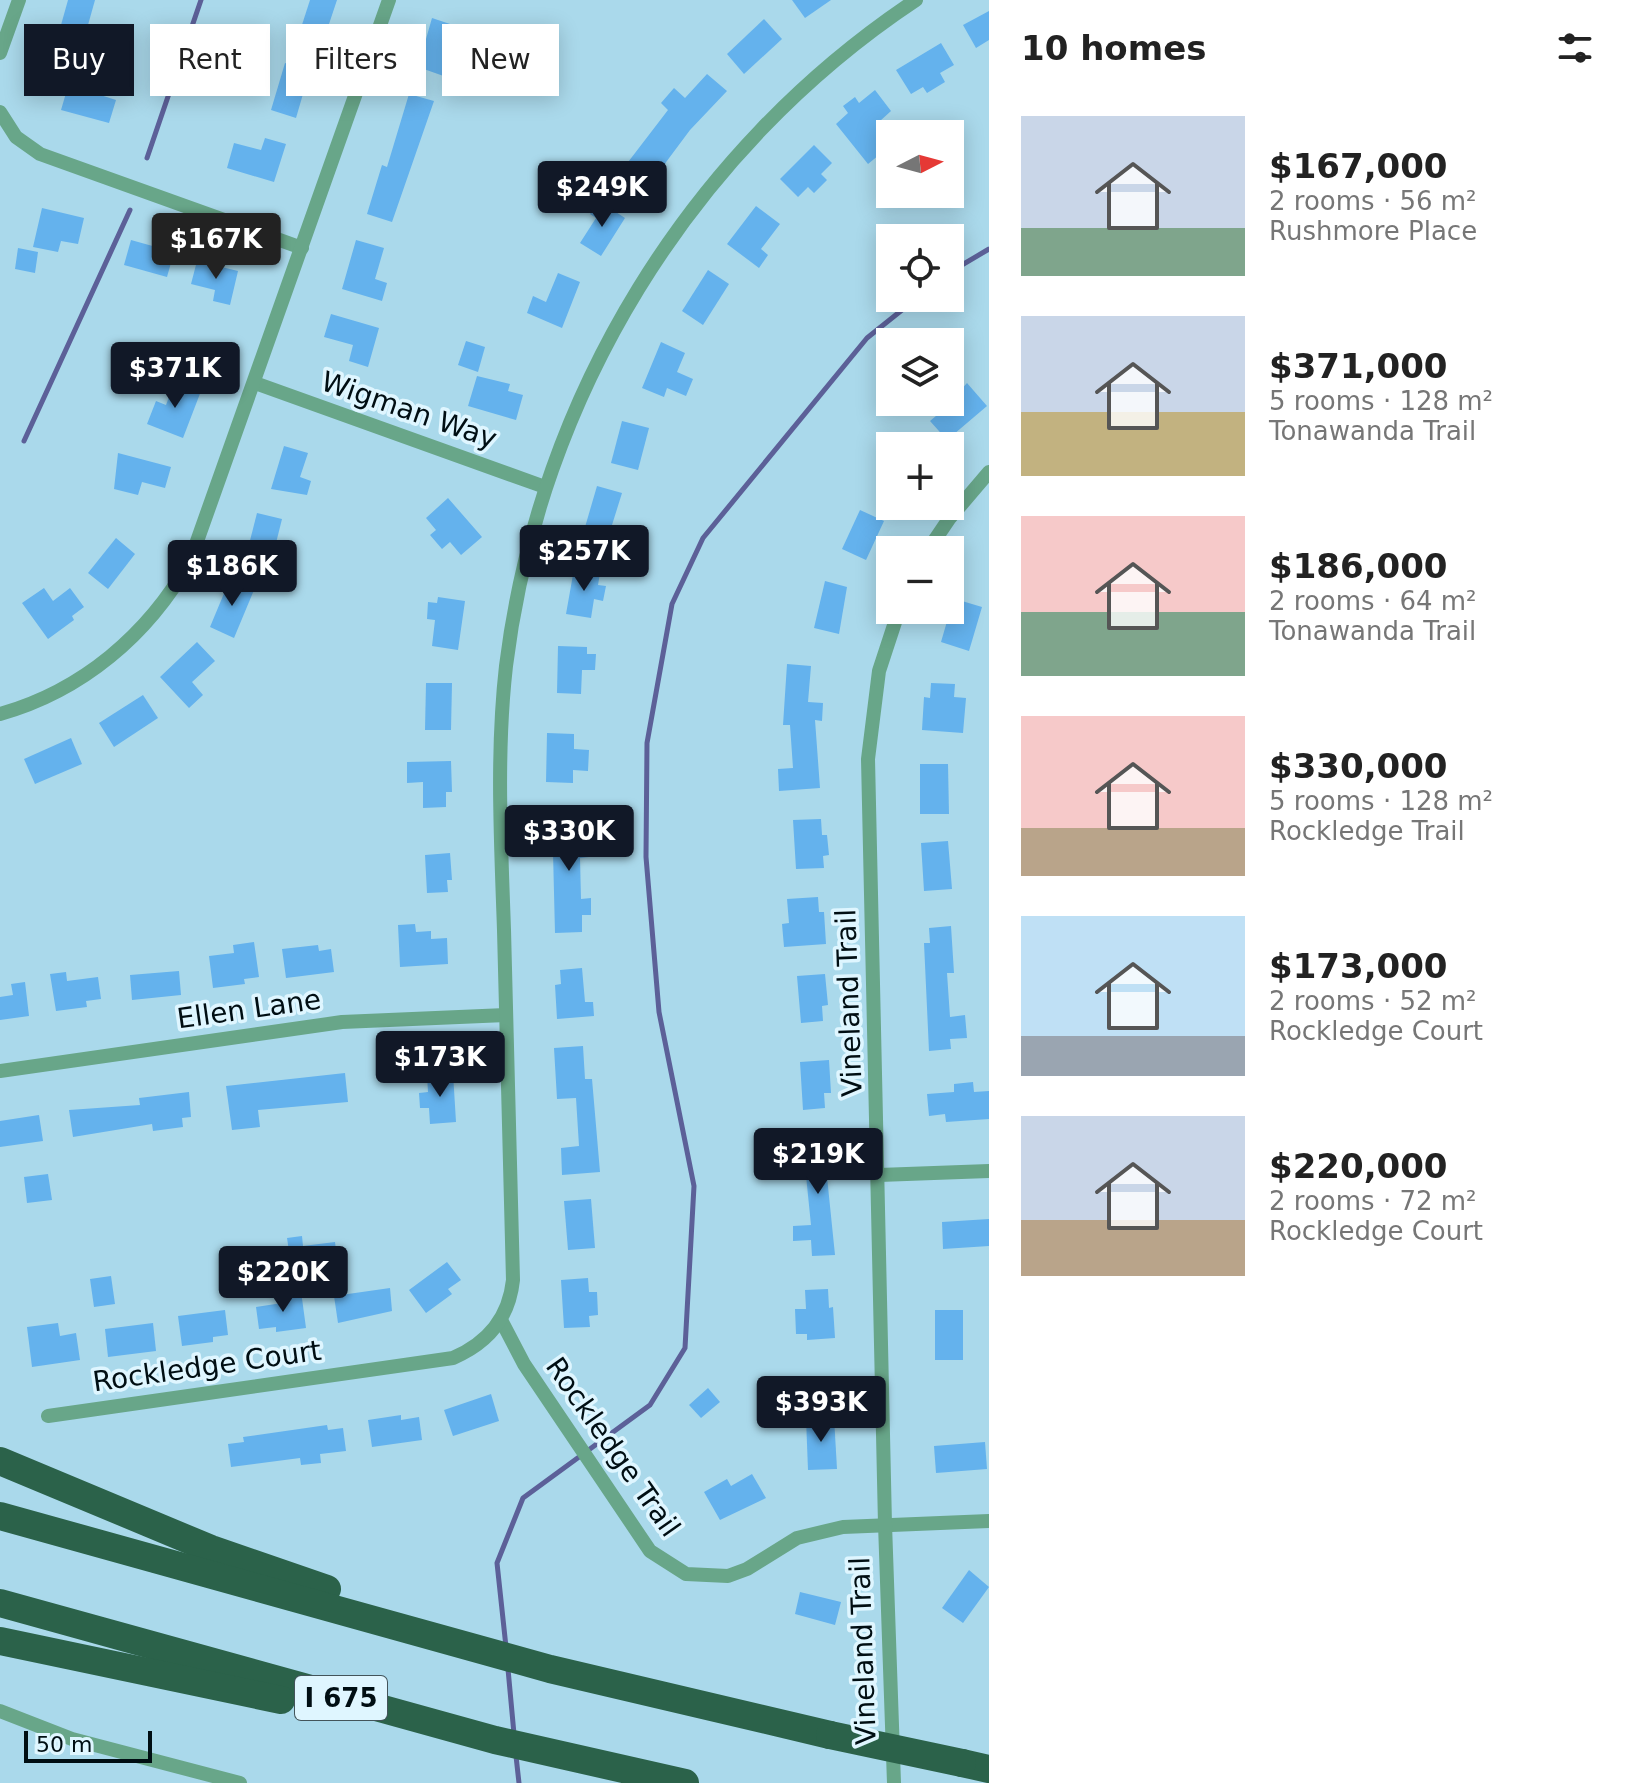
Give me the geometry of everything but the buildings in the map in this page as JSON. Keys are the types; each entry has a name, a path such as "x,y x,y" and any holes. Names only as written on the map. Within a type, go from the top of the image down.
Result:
{"highway":[{"path":"0,1461 211,1549 550,1669"},
{"path":"0,1516 550,1669 975,1766"},
{"name":"I 675","path":"0,1603 495,1740 685,1783"},
{"path":"0,1641 613,1767"}],"street":[{"path":"0,53 19,0"},
{"path":"0,714 53,694 85,676 119,650 163,603 201,536 389,0"},
{"path":"506,1015 500,794 503,702 514,614 545,487 595,365 631,298 683,222 781,109 868,33 916,0"},
{"path":"0,112 16,137 40,154 302,248"},
{"name":"Wigman Way","path":"255,383 545,487"},
{"path":"937,536 989,472"},
{"name":"Vineland Trail","path":"894,624 879,671 868,759 885,1524 894,1783"},
{"name":"Ellen Lane","path":"0,1071 342,1022 506,1015"},
{"name":"Rockledge Court","path":"48,1416 453,1358 481,1343 501,1320 513,1280 506,1015"},
{"path":"879,1175 989,1171"},
{"name":"Rockledge Trail","path":"501,1320 524,1364 650,1551 672,1568 700,1577 728,1576 747,1569 797,1538 843,1527 989,1521"},
{"path":"0,1711 72,1739 240,1783"}],"waterway":[{"path":"147,158 201,0"},
{"path":"24,441 130,210"},
{"path":"964,264 989,249"},
{"path":"506,1647 497,1563 523,1498 650,1405 685,1348 694,1186 659,1012 646,857 647,743 672,604 703,538 867,338 900,312"},
{"path":"508,1669 514,1734"},
{"path":"516,1756 519,1783"}]}
